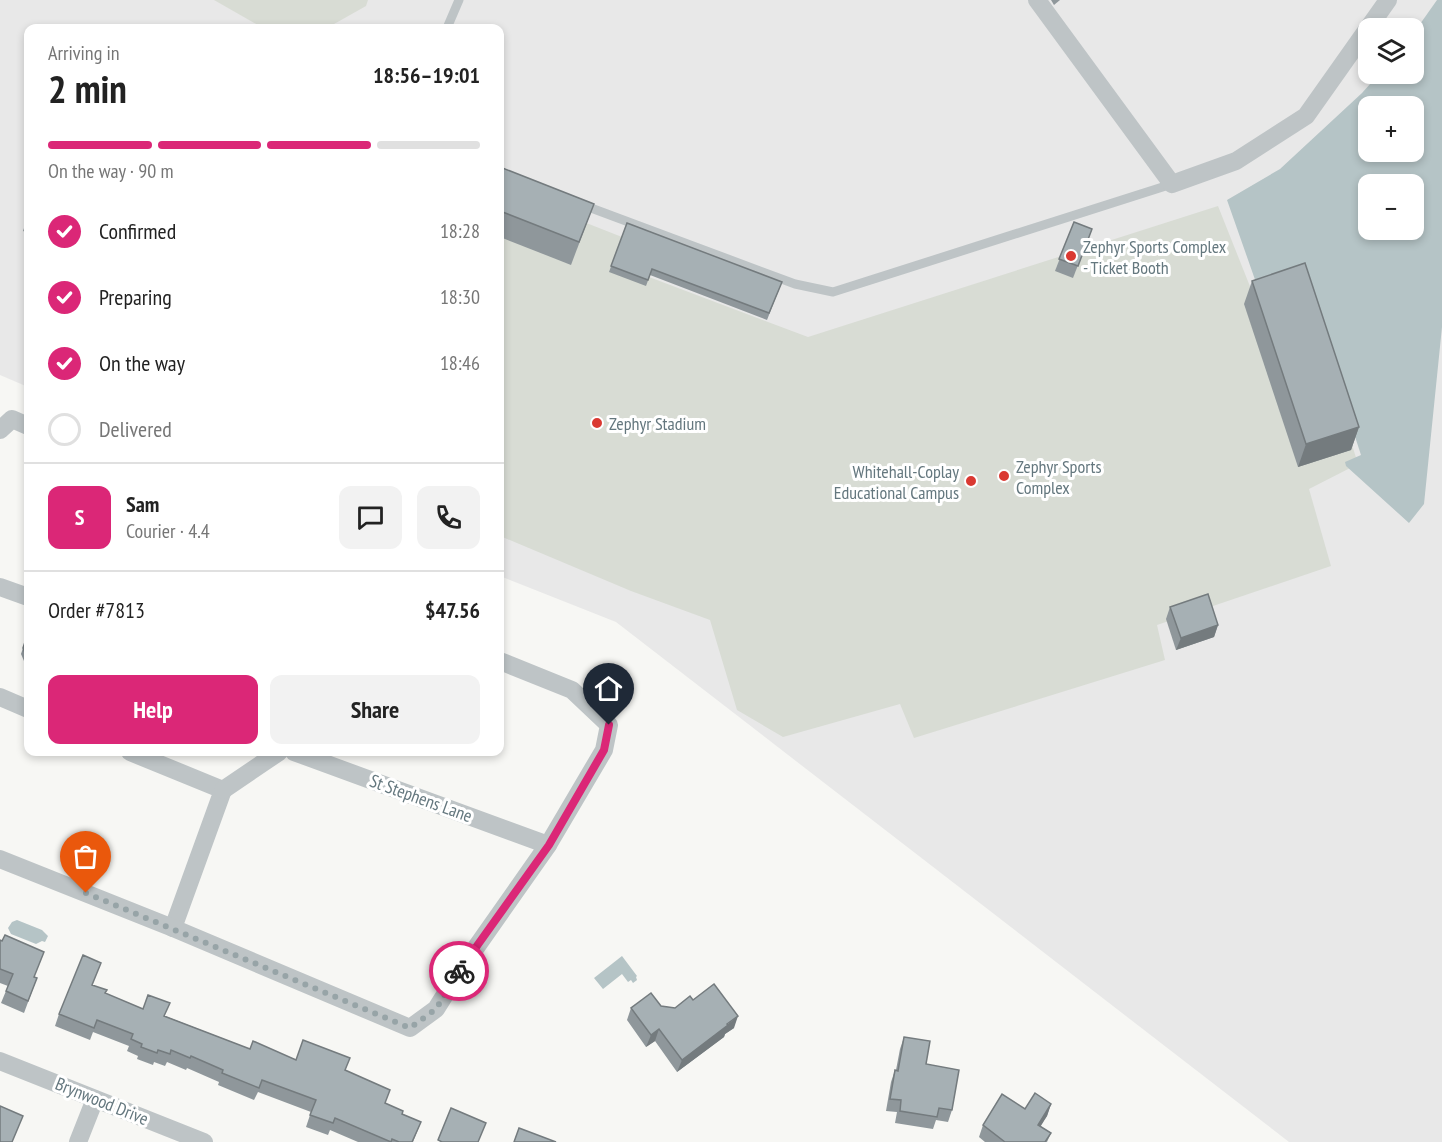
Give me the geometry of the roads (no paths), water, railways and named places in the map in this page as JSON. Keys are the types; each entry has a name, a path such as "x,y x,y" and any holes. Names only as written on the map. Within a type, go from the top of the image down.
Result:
{"street":[{"path":"1037,0 1172,184 1236,161 1306,116 1388,0"},
{"path":"0,430 12,419 24,424"},
{"path":"0,587 24,596"},
{"path":"0,859 173,927 410,1028 436,1009 463,966 549,845 604,750 609,725 572,690 504,663"},
{"path":"0,698 24,707"},
{"path":"140,756 223,790"},
{"path":"173,927 223,790 273,756"},
{"name":"St Stephens Lane","path":"305,756 549,845"},
{"name":"Brynwood Drive","path":"0,1061 204,1142"},
{"path":"78,1142 96,1099"}],"lane":[{"path":"449,24 459,0"},
{"path":"578,203 795,284 833,292 1172,184"}],"place":[{"name":"Zephyr Sports Complex - Ticket Booth","path":"1071,256"},
{"name":"Zephyr Stadium","path":"597,423"},
{"name":"Zephyr Sports Complex","path":"1004,476"},
{"name":"Whitehall-Coplay Educational Campus","path":"971,481"}]}
